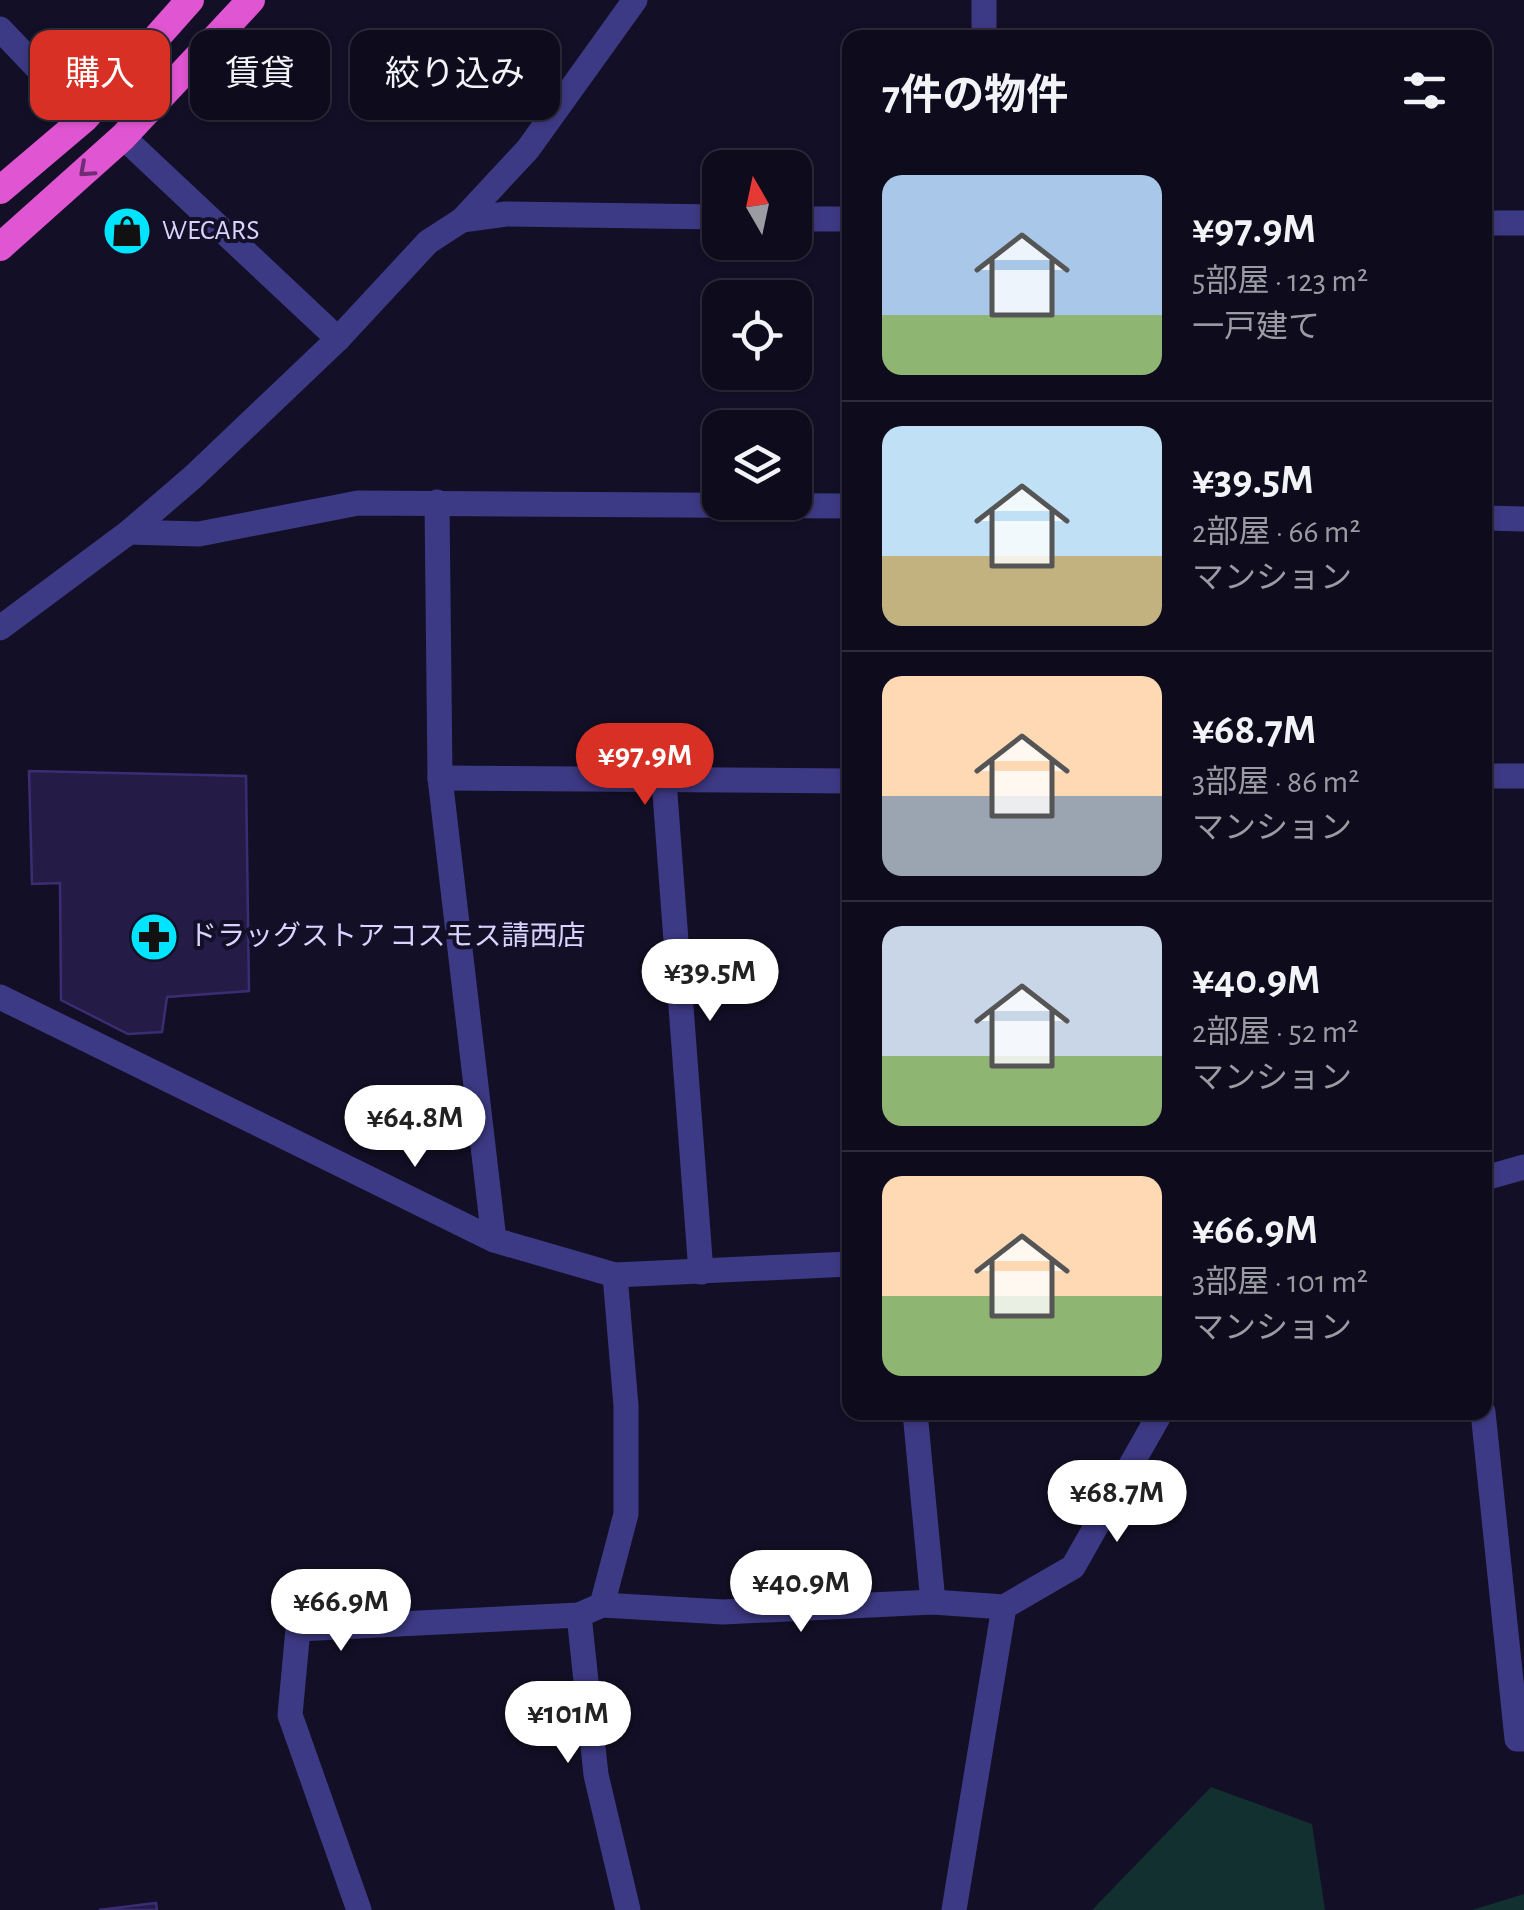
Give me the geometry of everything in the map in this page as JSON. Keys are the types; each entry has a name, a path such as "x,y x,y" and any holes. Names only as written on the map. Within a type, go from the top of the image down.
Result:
{"highway":[{"path":"163,30 190,0"},
{"path":"0,247 123,137 251,0"},
{"path":"0,190 83,120"}],"street":[{"path":"0,628 129,532 270,407 428,242 462,220 528,149 634,0"},
{"path":"984,0 984,30"},
{"path":"0,29 30,60"},
{"path":"123,137 338,339"},
{"path":"462,220 506,214 702,218"},
{"path":"812,219 842,220"},
{"path":"1492,223 1524,223"},
{"path":"437,502 440,778 494,1240"},
{"path":"129,532 199,534 358,503 842,506"},
{"path":"1492,518 1524,520"},
{"path":"1492,776 1524,776"},
{"path":"440,778 842,781"},
{"path":"664,781 701,1272"},
{"path":"0,997 494,1240 615,1275 842,1264"},
{"path":"1492,1176 1524,1167"},
{"path":"615,1275 626,1406 626,1514 590,1610 596,1775 628,1910"},
{"path":"917,1420 933,1602"},
{"path":"359,1910 290,1715 298,1628 590,1610 723,1612 933,1602 1004,1607 1073,1568 1156,1420"},
{"path":"1484,1420 1517,1738 1524,1739"},
{"path":"954,1910 1004,1607"}],"green space":[{"path":"1211,1787 1312,1824 1325,1910 1092,1910"},
{"path":"1524,1894 1524,1910 1472,1910"}],"building":[{"name":"ドラッグストア コスモス請西店","path":"29,771 246,776 249,991 167,997 162,1032 128,1034 61,1000 60,883 32,884"},
{"path":"156,1903 157,1910 99,1910"}],"place":[{"name":"WECARS","path":"127,231"},
{"name":"ドラッグストア コスモス請西店","path":"154,937"}]}
